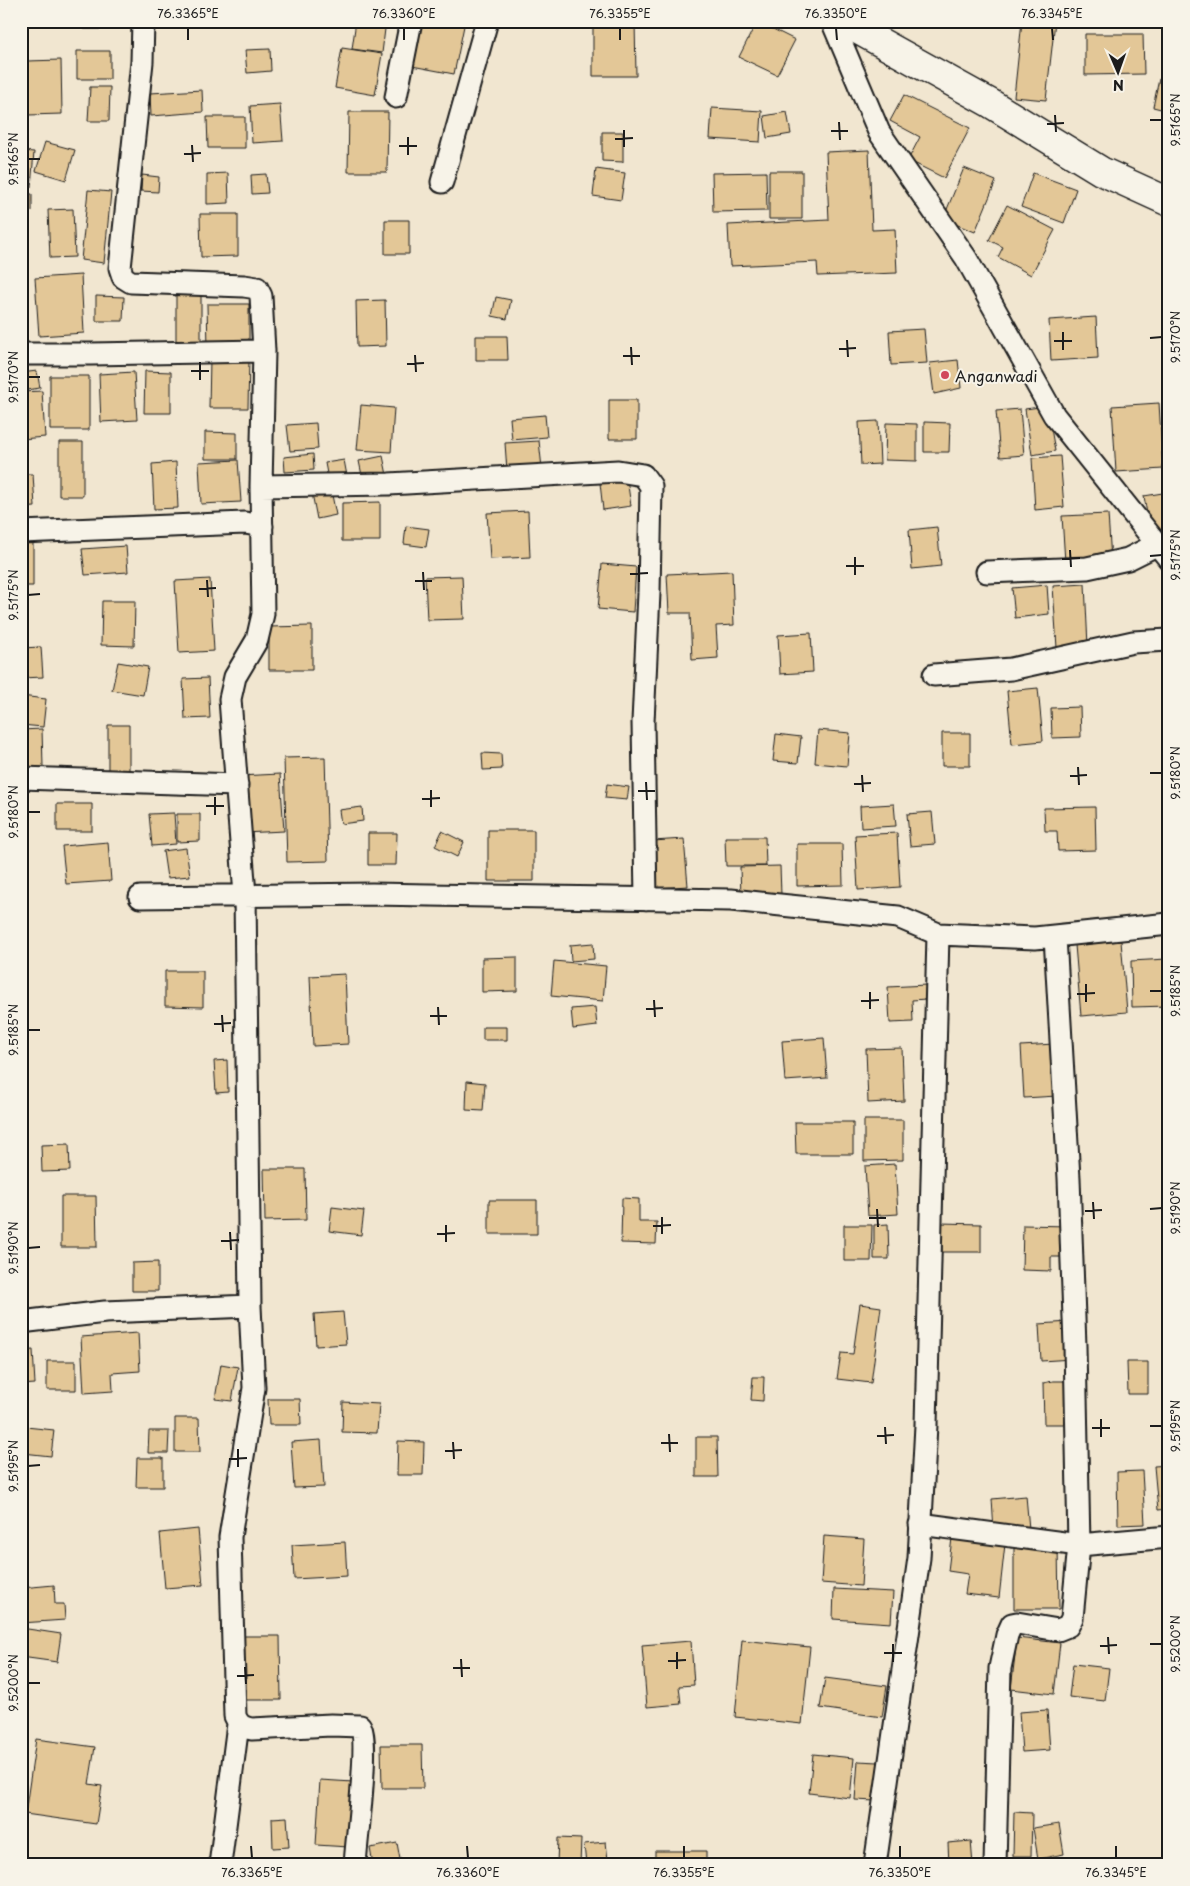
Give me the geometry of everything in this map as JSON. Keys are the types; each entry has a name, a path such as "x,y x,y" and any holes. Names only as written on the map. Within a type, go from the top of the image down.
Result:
{"main road":[{"path":"842,21 990,103 1101,171 1169,202"}],"street":[{"path":"143,21 142,62 120,268 123,277 131,282 206,284 257,288 261,296 264,351 261,486 263,614 257,640 235,677 230,699 245,896 250,1306 254,1388 230,1537 235,1716 242,1728 252,1729 331,1725 360,1726 363,1734 363,1762 355,1865"},
{"path":"396,97 410,21"},
{"path":"442,182 487,21"},
{"path":"832,21 879,132 966,258 1054,415 1163,552 1087,568 987,572"},
{"path":"21,354 264,351"},
{"path":"261,486 389,484 618,471 643,475 651,486 649,593 643,722 646,899"},
{"path":"21,532 245,523 262,526"},
{"path":"934,675 1011,669 1133,642 1169,640"},
{"path":"21,778 237,785"},
{"path":"140,896 372,894 731,900 898,917 938,934 1035,938 1169,924"},
{"path":"875,1865 918,1558 926,1415 938,934"},
{"path":"995,1865 1000,1668 1007,1635 1012,1624 1017,1623 1058,1630 1068,1626 1072,1618 1079,1545 1069,1178 1056,937"},
{"path":"21,1322 105,1312 250,1306"},
{"path":"920,1524 1079,1545 1169,1538"},
{"path":"220,1865 238,1724"}],"building":[{"path":"84,21 101,21 101,29 84,29"},
{"path":"356,21 386,21 382,53 352,49"},
{"path":"420,21 465,21 454,74 412,66"},
{"path":"593,21 635,21 636,76 593,76"},
{"path":"757,21 795,40 777,75 739,57"},
{"path":"1022,21 1055,21 1046,100 1014,97"},
{"path":"1085,34 1143,34 1144,74 1085,75"},
{"path":"342,48 382,54 375,95 335,88"},
{"path":"270,49 271,71 247,73 245,50"},
{"path":"77,51 110,51 110,79 77,79"},
{"path":"61,60 62,114 28,115 27,61"},
{"path":"1159,79 1169,81 1169,111 1153,107"},
{"path":"90,87 110,87 109,121 88,121"},
{"path":"202,90 203,112 151,116 150,93"},
{"path":"904,95 970,128 944,178 908,160 920,137 890,121"},
{"path":"280,104 283,141 252,143 250,106"},
{"path":"712,108 762,111 760,142 710,139"},
{"path":"349,112 388,112 387,172 348,172"},
{"path":"787,112 791,134 767,138 764,116"},
{"path":"207,117 245,117 245,148 208,148"},
{"path":"602,132 623,132 623,162 602,161"},
{"path":"45,142 75,150 66,180 36,171"},
{"path":"869,150 872,230 895,229 897,273 818,276 817,262 730,266 728,225 829,220 826,152"},
{"path":"21,151 34,152 31,187 21,186"},
{"path":"964,168 996,181 975,232 943,219"},
{"path":"596,169 625,173 621,200 593,196"},
{"path":"769,171 802,171 802,219 769,219"},
{"path":"766,172 767,211 713,212 712,173"},
{"path":"228,173 229,203 207,204 207,174"},
{"path":"1033,173 1076,189 1064,223 1021,207"},
{"path":"266,174 268,193 252,194 251,175"},
{"path":"142,175 159,177 158,192 141,191"},
{"path":"88,190 111,192 104,263 81,260"},
{"path":"21,193 32,194 32,211 21,211"},
{"path":"1007,205 1055,230 1031,275 998,257 1003,247 989,240"},
{"path":"73,209 75,257 50,258 48,210"},
{"path":"200,214 238,214 238,256 201,257"},
{"path":"385,220 409,220 409,254 385,254"},
{"path":"81,275 84,333 39,336 35,278"},
{"path":"176,292 201,292 201,347 176,347"},
{"path":"96,296 124,297 123,321 96,321"},
{"path":"496,297 511,300 507,319 492,316"},
{"path":"385,300 386,346 357,347 356,301"},
{"path":"207,304 249,304 249,348 208,349"},
{"path":"1096,317 1098,358 1051,361 1049,320"},
{"path":"924,329 927,363 891,365 889,331"},
{"path":"476,336 507,336 508,360 476,360"},
{"path":"210,359 249,359 248,408 209,408"},
{"name":"Anganwadi","path":"958,360 961,388 934,394 930,363"},
{"path":"37,371 40,388 21,391 21,373"},
{"path":"145,371 171,372 171,413 144,413"},
{"path":"134,372 137,420 101,422 99,374"},
{"path":"50,376 89,376 89,430 50,430"},
{"path":"42,391 45,437 21,439 21,392"},
{"path":"609,400 637,400 637,439 609,439"},
{"path":"1159,403 1163,469 1116,472 1112,406"},
{"path":"361,405 394,408 391,452 357,450"},
{"path":"1047,406 1055,451 1032,455 1025,409"},
{"path":"1020,409 1024,455 1000,457 996,411"},
{"path":"545,415 547,437 512,440 510,418"},
{"path":"878,421 880,464 861,465 859,422"},
{"path":"924,422 950,423 949,452 924,452"},
{"path":"316,423 318,449 290,451 287,425"},
{"path":"886,423 917,424 917,461 885,460"},
{"path":"205,432 237,433 237,459 205,459"},
{"path":"539,441 542,468 507,471 505,443"},
{"path":"59,442 83,442 83,496 59,496"},
{"path":"313,454 314,470 285,472 284,457"},
{"path":"383,456 387,475 363,480 359,461"},
{"path":"1060,456 1064,507 1035,510 1032,458"},
{"path":"238,460 241,502 201,504 199,462"},
{"path":"344,460 347,476 328,479 325,463"},
{"path":"176,462 178,508 154,509 152,464"},
{"path":"21,474 33,474 35,507 21,508"},
{"path":"627,479 631,506 603,510 600,483"},
{"path":"331,490 336,515 317,519 312,493"},
{"path":"1169,492 1169,529 1150,532 1144,496"},
{"path":"380,502 380,541 342,541 342,503"},
{"path":"528,511 530,557 490,559 487,513"},
{"path":"1108,514 1111,560 1065,562 1062,516"},
{"path":"406,526 429,529 426,547 404,544"},
{"path":"937,527 941,566 912,569 909,530"},
{"path":"21,540 33,540 33,586 21,586"},
{"path":"126,546 128,572 85,575 82,549"},
{"path":"602,564 636,567 633,612 598,609"},
{"path":"732,571 734,625 716,626 718,658 692,660 690,613 669,613 667,574"},
{"path":"462,576 464,619 427,620 425,577"},
{"path":"210,579 214,651 179,653 175,581"},
{"path":"1085,584 1088,646 1057,648 1053,586"},
{"path":"1047,585 1049,614 1015,618 1012,588"},
{"path":"102,601 135,601 134,646 101,645"},
{"path":"312,626 312,670 269,670 269,627"},
{"path":"811,633 813,672 780,674 778,635"},
{"path":"41,647 43,677 21,678 21,648"},
{"path":"118,662 148,667 143,695 112,690"},
{"path":"208,678 210,718 185,719 183,679"},
{"path":"1038,688 1043,741 1012,744 1007,691"},
{"path":"21,696 46,699 43,727 21,725"},
{"path":"1080,707 1081,737 1052,738 1051,708"},
{"path":"108,725 129,725 129,772 108,772"},
{"path":"42,729 43,767 21,768 21,730"},
{"path":"818,730 850,733 847,766 815,763"},
{"path":"942,733 970,733 970,766 942,766"},
{"path":"776,734 801,737 798,763 773,761"},
{"path":"482,753 501,754 502,769 483,770"},
{"path":"325,757 328,861 287,862 284,758"},
{"path":"280,774 284,831 243,833 239,776"},
{"path":"607,784 629,787 627,800 605,798"},
{"path":"57,804 92,804 92,831 57,831"},
{"path":"894,804 896,826 861,828 860,806"},
{"path":"362,807 363,821 341,824 339,810"},
{"path":"1095,807 1096,850 1058,851 1057,831 1045,831 1044,808"},
{"path":"932,812 935,844 910,846 907,814"},
{"path":"174,813 176,844 152,846 149,814"},
{"path":"177,814 200,814 200,841 177,842"},
{"path":"488,830 534,830 534,881 488,881"},
{"path":"442,831 464,842 457,857 435,846"},
{"path":"368,833 397,833 396,865 368,865"},
{"path":"897,833 900,887 858,890 855,835"},
{"path":"725,837 765,837 766,866 726,866"},
{"path":"684,839 688,886 657,888 653,841"},
{"path":"108,842 111,881 66,884 62,846"},
{"path":"797,844 842,844 843,885 797,886"},
{"path":"186,848 190,876 167,878 163,851"},
{"path":"780,866 781,895 741,896 740,867"},
{"path":"1121,941 1127,1012 1081,1016 1075,945"},
{"path":"593,943 594,959 571,961 570,945"},
{"path":"517,957 517,991 482,992 482,958"},
{"path":"1167,959 1169,1006 1132,1007 1131,961"},
{"path":"554,961 606,966 603,1001 551,996"},
{"path":"165,971 203,971 203,1007 165,1006"},
{"path":"345,974 348,1044 313,1046 310,976"},
{"path":"926,985 926,999 912,1000 913,1022 890,1023 888,987"},
{"path":"595,1007 597,1026 573,1029 571,1009"},
{"path":"483,1027 507,1027 507,1040 483,1040"},
{"path":"824,1038 827,1078 785,1081 782,1041"},
{"path":"1054,1044 1057,1096 1024,1098 1021,1046"},
{"path":"902,1048 904,1101 868,1103 866,1049"},
{"path":"1163,1059 1169,1059 1169,1100 1164,1100"},
{"path":"227,1060 228,1092 216,1093 214,1061"},
{"path":"467,1081 485,1083 483,1111 466,1110"},
{"path":"864,1120 903,1120 903,1160 864,1161"},
{"path":"795,1122 853,1122 853,1154 796,1154"},
{"path":"69,1144 70,1171 42,1172 41,1145"},
{"path":"895,1164 898,1214 868,1216 865,1166"},
{"path":"264,1169 305,1169 306,1220 265,1221"},
{"path":"61,1196 96,1196 97,1247 61,1247"},
{"path":"622,1198 639,1199 639,1222 657,1222 656,1244 621,1243"},
{"path":"489,1200 537,1200 537,1234 489,1234"},
{"path":"332,1207 364,1211 361,1235 329,1231"},
{"path":"941,1223 981,1224 981,1252 942,1252"},
{"path":"888,1224 889,1259 874,1259 874,1225"},
{"path":"844,1225 872,1225 871,1261 844,1261"},
{"path":"1023,1225 1068,1226 1068,1257 1051,1257 1051,1271 1022,1270"},
{"path":"158,1262 158,1291 132,1291 132,1263"},
{"path":"860,1304 881,1307 871,1383 837,1379 841,1353 853,1354"},
{"path":"343,1312 346,1344 316,1346 314,1314"},
{"path":"1070,1322 1072,1359 1041,1361 1039,1324"},
{"path":"138,1333 140,1371 112,1373 113,1391 84,1393 81,1337"},
{"path":"33,1350 35,1384 21,1385 21,1351"},
{"path":"47,1361 76,1361 76,1390 47,1390"},
{"path":"1127,1362 1148,1362 1148,1394 1128,1394"},
{"path":"221,1364 238,1367 232,1401 215,1399"},
{"path":"753,1377 764,1377 763,1401 751,1400"},
{"path":"1073,1381 1074,1424 1044,1424 1043,1383"},
{"path":"268,1399 300,1399 301,1425 269,1425"},
{"path":"343,1402 379,1404 377,1433 342,1432"},
{"path":"175,1418 199,1418 200,1452 175,1452"},
{"path":"26,1427 54,1430 51,1456 23,1453"},
{"path":"149,1431 169,1431 168,1453 148,1453"},
{"path":"696,1437 717,1437 718,1477 696,1477"},
{"path":"321,1440 324,1487 294,1488 291,1442"},
{"path":"398,1441 424,1442 423,1475 397,1475"},
{"path":"137,1458 163,1458 163,1487 136,1487"},
{"path":"1169,1465 1169,1509 1158,1510 1154,1466"},
{"path":"1142,1471 1145,1524 1118,1525 1117,1472"},
{"path":"1026,1496 1029,1529 994,1531 992,1499"},
{"path":"198,1529 203,1585 165,1588 160,1533"},
{"path":"824,1536 864,1539 861,1586 821,1583"},
{"path":"952,1538 1005,1544 999,1598 965,1594 968,1574 948,1571"},
{"path":"345,1542 347,1576 294,1579 292,1545"},
{"path":"1014,1545 1058,1547 1059,1609 1014,1609"},
{"path":"54,1585 55,1604 64,1604 65,1620 21,1623 21,1588"},
{"path":"834,1589 893,1592 891,1623 833,1619"},
{"path":"21,1628 61,1634 57,1662 21,1657"},
{"path":"241,1636 280,1636 281,1700 242,1700"},
{"path":"1017,1638 1060,1643 1054,1694 1011,1689"},
{"path":"742,1640 810,1647 802,1724 735,1717"},
{"path":"691,1641 694,1685 679,1686 681,1704 647,1707 642,1645"},
{"path":"1073,1664 1109,1668 1105,1701 1069,1697"},
{"path":"825,1678 887,1686 882,1717 820,1708"},
{"path":"1047,1710 1050,1750 1022,1752 1019,1712"},
{"path":"36,1739 95,1747 89,1784 102,1786 96,1824 25,1814"},
{"path":"381,1745 422,1745 423,1788 382,1788"},
{"path":"813,1754 854,1758 850,1798 809,1793"},
{"path":"858,1761 878,1762 875,1801 855,1800"},
{"path":"320,1780 353,1782 349,1847 316,1845"},
{"path":"1014,1812 1032,1813 1031,1856 1013,1856"},
{"path":"287,1817 289,1847 273,1848 272,1818"},
{"path":"1059,1824 1064,1854 1038,1859 1033,1828"},
{"path":"558,1838 581,1839 580,1865 557,1864"},
{"path":"971,1841 973,1865 949,1865 948,1843"},
{"path":"606,1842 608,1860 624,1859 624,1865 586,1865 584,1844"},
{"path":"397,1843 401,1865 373,1865 370,1848"},
{"path":"655,1851 706,1851 706,1865 655,1865"}],"place":[{"name":"Anganwadi","path":"945,375"}]}
